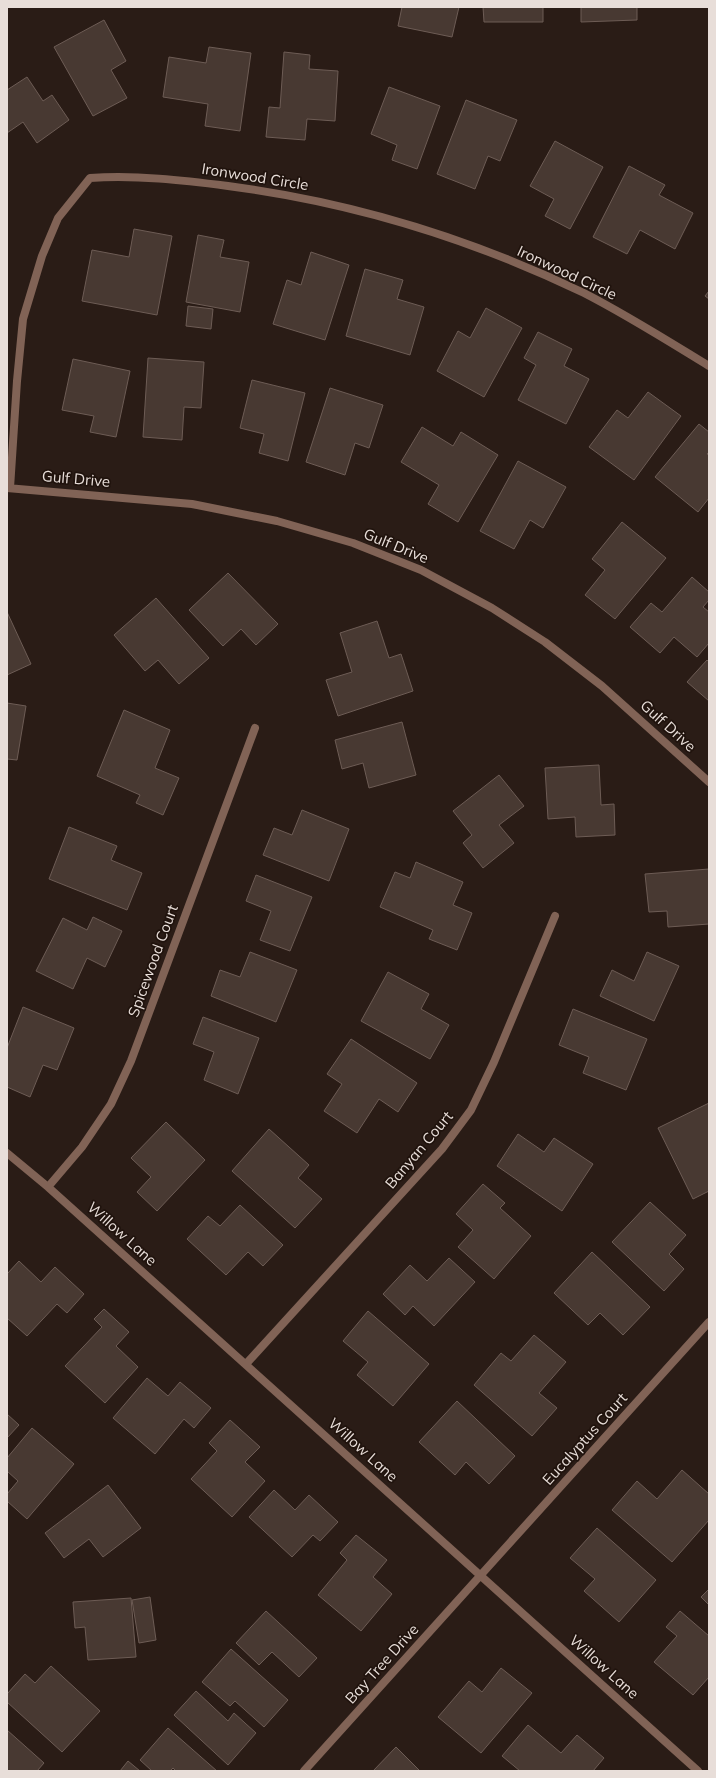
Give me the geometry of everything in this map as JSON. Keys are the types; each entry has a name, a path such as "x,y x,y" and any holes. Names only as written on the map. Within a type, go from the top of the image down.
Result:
{"street":[{"name":"Ironwood Circle","path":"9,488 23,319 42,256 58,218 90,178 119,176 172,179 262,191 350,208 438,234 511,261 584,294 654,332 709,366"},
{"name":"Gulf Drive","path":"9,488 192,504 278,521 353,543 421,570 492,608 545,642 602,686 709,782"},
{"name":"Spicewood Court","path":"48,1187 82,1147 111,1104 131,1061 255,728"},
{"name":"Banyan Court","path":"246,1364 442,1149 471,1110 494,1062 555,916"},
{"name":"Willow Lane","path":"7,1153 48,1187 246,1364 698,1771"},
{"name":"Eucalyptus Court","path":"481,1576 709,1322"},
{"name":"Bay Tree Drive","path":"304,1771 481,1576"}],"building":[{"path":"402,7 459,7 452,37 398,26"},
{"path":"483,7 543,7 543,22 484,22"},
{"path":"581,7 637,7 637,20 581,22"},
{"path":"104,20 126,61 111,70 127,98 93,116 54,47"},
{"path":"209,47 251,53 240,131 205,126 208,104 163,97 169,57 206,63"},
{"path":"284,52 310,55 309,69 338,71 335,121 307,119 305,140 266,137 269,107 280,108"},
{"path":"27,77 43,101 52,95 69,120 37,143 23,122 7,133 7,90"},
{"path":"389,87 440,106 417,169 392,160 397,145 371,134"},
{"path":"466,100 517,120 500,161 488,156 475,189 437,174"},
{"path":"555,141 603,167 570,229 545,216 554,199 530,186"},
{"path":"629,166 665,185 659,195 693,213 675,249 640,230 627,254 593,237"},
{"path":"134,229 172,236 157,315 82,301 92,250 129,257"},
{"path":"198,235 224,240 220,257 249,262 240,312 186,302"},
{"path":"311,252 349,265 325,340 273,324 287,280 301,285"},
{"path":"365,269 403,280 397,299 424,307 410,355 346,336"},
{"path":"709,291 709,299 705,296"},
{"path":"188,306 213,309 211,329 186,326"},
{"path":"486,308 522,328 484,397 437,371 458,331 470,338"},
{"path":"538,332 572,349 564,366 589,379 566,424 518,400 536,365 524,358"},
{"path":"148,358 204,362 201,408 184,407 182,440 143,437"},
{"path":"73,359 130,371 116,437 90,432 94,416 62,410"},
{"path":"252,380 305,393 288,461 259,453 264,434 240,428"},
{"path":"330,388 383,405 369,448 355,443 345,475 306,462"},
{"path":"648,392 681,416 634,480 589,447 617,410 628,418"},
{"path":"699,424 709,432 709,452 707,454 709,455 709,498 698,512 655,477"},
{"path":"422,427 453,446 461,432 498,455 458,522 428,504 439,485 401,462"},
{"path":"518,461 566,487 543,528 530,520 514,549 480,531"},
{"path":"622,522 666,558 615,619 585,595 605,570 592,559"},
{"path":"228,573 278,624 256,645 241,629 223,646 189,610"},
{"path":"692,577 709,592 709,600 703,607 709,612 709,643 697,657 674,637 660,653 630,627 651,603 662,612"},
{"path":"156,598 209,658 179,684 158,660 145,671 114,635"},
{"path":"7,612 31,664 7,675"},
{"path":"377,621 389,658 401,654 413,691 338,716 326,680 352,672 340,633"},
{"path":"707,660 709,662 709,701 687,682"},
{"path":"7,703 26,706 17,760 7,759"},
{"path":"124,710 170,730 155,768 179,778 163,815 136,803 140,795 97,776"},
{"path":"402,722 416,775 369,788 363,763 342,769 335,740"},
{"path":"599,765 601,805 614,804 615,835 576,837 575,817 548,819 545,768"},
{"path":"499,775 524,806 499,825 514,843 483,868 463,843 472,835 453,811"},
{"path":"302,810 349,829 329,881 263,855 274,828 292,835"},
{"path":"69,827 117,846 111,860 142,873 127,910 49,879"},
{"path":"416,862 463,882 453,905 472,913 457,950 429,939 433,930 380,907 395,872 410,878"},
{"path":"709,869 709,924 668,927 667,911 649,912 645,874"},
{"path":"256,875 312,897 290,951 260,940 271,911 246,901"},
{"path":"93,917 122,931 105,967 87,958 73,989 36,971 63,918 87,930"},
{"path":"250,952 297,970 276,1022 211,996 220,970 240,977"},
{"path":"647,952 679,966 654,1021 600,996 612,970 634,981"},
{"path":"388,972 429,994 421,1009 449,1025 430,1059 361,1021"},
{"path":"23,1007 74,1028 57,1070 43,1065 30,1097 7,1087 7,1048"},
{"path":"573,1009 647,1039 626,1090 583,1073 589,1057 559,1045"},
{"path":"203,1017 259,1038 238,1094 204,1080 214,1052 193,1044"},
{"path":"351,1039 417,1083 398,1112 379,1099 357,1133 324,1111 342,1084 327,1074"},
{"path":"709,1103 709,1191 693,1199 658,1128"},
{"path":"166,1122 205,1160 157,1211 137,1192 151,1177 131,1158"},
{"path":"269,1129 309,1165 298,1178 322,1199 295,1228 232,1171"},
{"path":"518,1134 544,1152 554,1138 593,1164 562,1211 497,1166"},
{"path":"483,1184 505,1203 500,1208 531,1236 494,1279 458,1247 473,1230 456,1214"},
{"path":"650,1202 686,1235 669,1254 684,1269 664,1291 612,1242"},
{"path":"240,1205 283,1245 263,1266 248,1252 226,1275 187,1239 208,1216 220,1226"},
{"path":"592,1252 650,1307 623,1335 600,1313 588,1325 554,1293"},
{"path":"449,1258 475,1282 434,1326 413,1306 405,1315 383,1294 410,1265 427,1281"},
{"path":"19,1261 41,1282 55,1267 84,1294 67,1313 57,1304 27,1336 7,1318 7,1274"},
{"path":"104,1309 129,1332 116,1346 138,1367 105,1403 65,1366 102,1327 94,1319"},
{"path":"368,1311 429,1364 393,1406 357,1375 368,1362 343,1341"},
{"path":"534,1335 566,1362 539,1393 557,1408 532,1436 474,1385 501,1353 511,1361"},
{"path":"147,1378 168,1396 180,1382 211,1408 194,1428 184,1419 155,1454 113,1418"},
{"path":"457,1401 515,1456 489,1484 466,1462 455,1475 419,1442"},
{"path":"7,1414 19,1425 7,1438"},
{"path":"230,1420 260,1447 245,1462 265,1481 232,1517 191,1479 217,1451 209,1443"},
{"path":"32,1428 74,1464 27,1519 7,1501 7,1494 18,1481 7,1471 7,1458"},
{"path":"682,1470 709,1494 709,1520 672,1562 612,1510 637,1481 657,1499"},
{"path":"108,1485 141,1528 103,1557 89,1539 64,1558 45,1533"},
{"path":"274,1490 295,1510 309,1495 338,1522 320,1541 313,1535 292,1557 249,1517"},
{"path":"597,1528 656,1580 619,1622 584,1591 595,1579 570,1558"},
{"path":"356,1535 387,1560 373,1577 392,1594 361,1631 318,1595 347,1560 340,1553"},
{"path":"709,1589 709,1605 701,1597"},
{"path":"150,1597 156,1640 139,1643 132,1600"},
{"path":"131,1598 136,1657 88,1660 85,1627 75,1628 73,1602"},
{"path":"266,1611 317,1658 299,1677 272,1652 259,1665 236,1643"},
{"path":"680,1611 709,1636 709,1677 693,1695 654,1662 677,1636 666,1627"},
{"path":"231,1649 288,1700 264,1727 235,1701 230,1706 202,1682"},
{"path":"51,1666 100,1711 62,1752 7,1702 7,1694 25,1674 35,1683"},
{"path":"501,1668 532,1693 481,1753 438,1717 469,1681 482,1692"},
{"path":"196,1691 228,1721 234,1713 256,1733 228,1765 174,1715"},
{"path":"528,1725 561,1753 577,1735 604,1758 593,1771 520,1771 502,1756"},
{"path":"168,1728 217,1771 176,1771 173,1768 170,1771 152,1771 140,1760"},
{"path":"7,1730 44,1763 37,1771 7,1771"},
{"path":"396,1747 420,1771 373,1771"},
{"path":"128,1761 140,1771 120,1771"}]}
